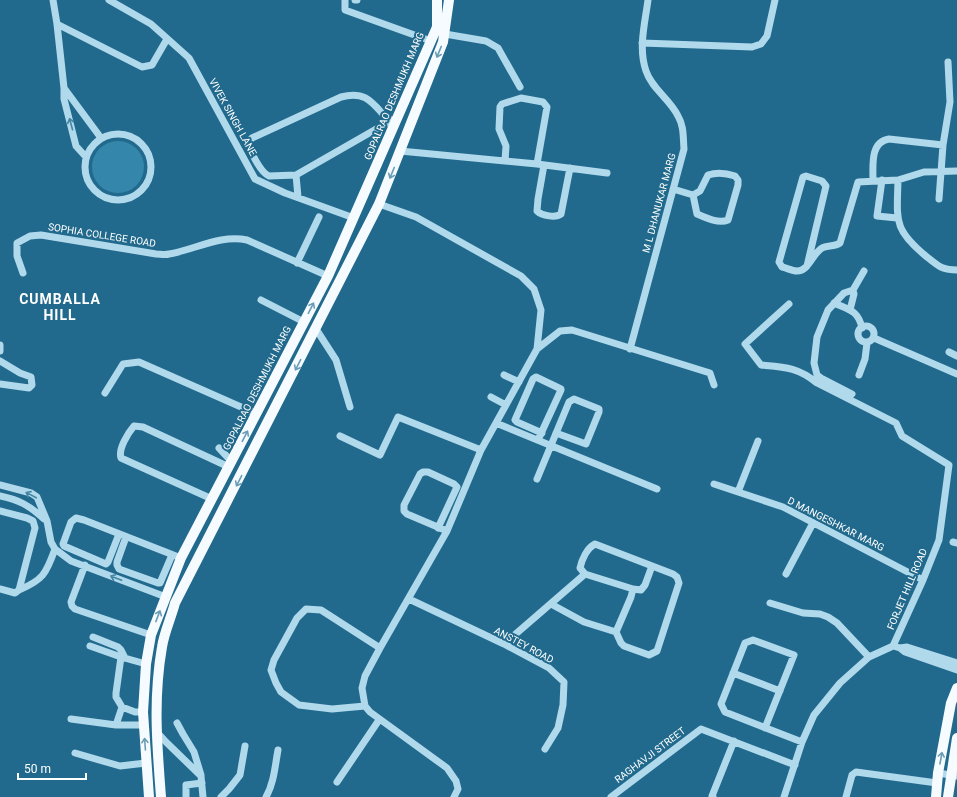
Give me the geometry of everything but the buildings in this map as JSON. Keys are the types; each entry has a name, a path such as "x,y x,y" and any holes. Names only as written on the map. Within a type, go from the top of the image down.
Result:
{"main road":[{"name":"GOPALRAO DESHMUKH MARG","path":"149,797 143,725 146,664 151,635 166,597 177,557 231,465 328,276 354,218 393,121 437,27 437,0"},
{"path":"161,797 156,730 156,704 162,646 175,603 379,204 443,42 449,0"},
{"path":"936,797 937,778 951,703 957,688"},
{"path":"948,797 954,775 957,738"}],"street":[{"path":"53,0 57,24 64,99 76,146 86,157"},
{"name":"VIVEK SINGH LANE","path":"109,0 151,24 189,58 255,179 354,218"},
{"path":"345,0 345,10 431,41"},
{"name":"M L DHANUKAR MARG","path":"630,349 684,149 683,126 678,114 652,83 646,73 642,43 648,0"},
{"path":"642,43 752,46 761,44 767,36 775,0"},
{"path":"57,24 142,67 152,65 167,39"},
{"path":"445,34 486,41 498,48 520,87"},
{"path":"939,199 940,170 950,102 948,62"},
{"path":"949,70 957,70"},
{"path":"64,88 101,138"},
{"path":"350,94 366,97 393,121 296,175 266,175 262,172 250,147 249,141 252,138 350,94"},
{"path":"504,161 506,146 499,129 500,107 502,104 521,98 543,102 547,107 537,211 540,214 556,217 562,214 570,168"},
{"path":"120,134 131,137 140,143 147,151 151,161 151,172 147,183 141,192 121,200 110,199 100,195 92,188 87,181 85,173 86,157 94,144 101,138 109,135 120,134"},
{"path":"873,181 874,152 879,143 883,140 889,139 943,145"},
{"path":"400,152 504,161 607,173"},
{"path":"807,266 826,186 822,181 806,176 802,179 780,262 782,267 796,271 803,270 807,266 816,253 821,248 840,244 858,182 898,180 924,172 940,170 957,171"},
{"path":"673,189 693,195 700,191 708,175 714,173 725,173 735,176 738,180 738,185 728,220 719,222 697,214 693,195"},
{"path":"296,175 298,197"},
{"path":"882,180 877,216 897,218"},
{"path":"898,180 897,218 905,236 911,244 942,268 957,270"},
{"path":"379,204 416,217 521,276 534,289 541,310 537,349"},
{"path":"297,263 319,217"},
{"name":"SOPHIA COLLEGE ROAD","path":"23,273 17,256 17,243 30,236 41,235 156,254 168,254 225,239 237,238 247,240 328,276"},
{"path":"850,310 854,294 853,290 864,271"},
{"path":"852,394 817,375 814,363 818,337 828,310 844,293 853,290"},
{"path":"261,300 304,322"},
{"path":"834,303 857,315 860,319 862,328"},
{"name":"FORJET HILL ROAD","path":"788,304 745,344 761,366 786,367 807,374 817,383 896,424 902,436 949,465 939,540 896,647"},
{"path":"867,326 872,328 874,338 867,342 862,341 858,332 867,326"},
{"path":"316,329 336,360 350,407"},
{"path":"438,528 458,496 481,450 537,349 560,331 572,330 710,373 714,385"},
{"path":"874,338 956,372"},
{"path":"859,375 865,359 867,342"},
{"path":"0,345 0,351"},
{"path":"949,352 957,356"},
{"path":"0,361 30,377 32,385 29,388 0,384"},
{"path":"105,393 123,364 139,362 257,414"},
{"path":"504,375 532,381"},
{"path":"540,437 561,388 538,377 534,378 532,381 516,416 516,422 550,445 657,489"},
{"path":"491,397 516,416"},
{"path":"537,479 550,445 571,400 574,399 599,409 586,444 556,433"},
{"path":"340,436 380,455 398,417 481,450"},
{"path":"496,423 540,437"},
{"path":"212,499 121,458 120,453 130,430 134,426 143,427 231,465"},
{"path":"738,492 758,441"},
{"path":"219,448 231,465"},
{"path":"447,532 407,514 404,511 404,505 420,474 423,472 428,472 454,484 457,487 458,496 447,532 380,648 365,676 362,688 365,706 370,712 447,768 456,781 458,789 454,797"},
{"name":"D MANGESHKAR MARG","path":"714,484 783,507 923,580"},
{"path":"0,485 31,493 37,497 47,521 51,542 55,549 71,561 85,565 166,597"},
{"path":"0,496 18,500 35,510 47,521"},
{"path":"0,511 27,518 33,521 35,528 19,590"},
{"path":"123,535 106,564 63,544 71,522 76,518 123,535 177,557 160,583 119,568 117,562 123,535"},
{"path":"786,574 813,522"},
{"path":"633,589 616,632 624,646 649,655 657,651 679,583 677,577 673,574 596,544 590,547 581,562 580,568 585,574 633,589 641,590 645,585 652,566"},
{"path":"0,590 15,593 35,583 42,577 52,560 55,549"},
{"path":"85,565 71,602 72,606 75,609 151,635"},
{"path":"504,644 585,574"},
{"name":"ANSTEY ROAD","path":"409,599 504,644 549,668 564,682 563,705 558,728 545,748"},
{"path":"770,603 803,613 820,614 828,617 836,623 869,657"},
{"path":"551,604 584,622 616,632"},
{"path":"365,706 332,709 299,705 281,692 271,670 274,660 297,618 306,609 321,610 380,648"},
{"path":"93,637 118,647 121,650 123,657 116,697 122,707 135,712 143,712"},
{"path":"765,728 794,655 753,640 745,643 721,704 725,712 765,728 802,742"},
{"path":"90,646 146,664"},
{"path":"784,797 802,742 814,715 840,683 869,657 896,647 906,647 915,653 957,670"},
{"path":"915,653 957,663"},
{"path":"733,673 780,691"},
{"path":"116,725 122,707"},
{"path":"71,720 116,725 143,725"},
{"path":"337,782 379,720"},
{"path":"177,723 194,752 201,780 203,797"},
{"name":"RAGHAVJI STREET","path":"611,797 701,729 734,742"},
{"path":"156,730 201,780"},
{"path":"713,797 712,796 734,742 795,765"},
{"path":"221,797 240,775 245,746"},
{"path":"266,797 270,791 278,750"},
{"path":"75,752 120,766 146,763"},
{"path":"846,797 852,775 856,772 937,778 954,775"},
{"path":"186,796 186,785 201,780"}],"shaded area":[{"path":"113,141 123,141 137,148 144,162 144,172 137,186 123,193 113,193 103,189 96,182 92,172 92,162 96,152 103,145"}],"district":[{"name":"CUMBALLA HILL","path":"60,308"}]}
